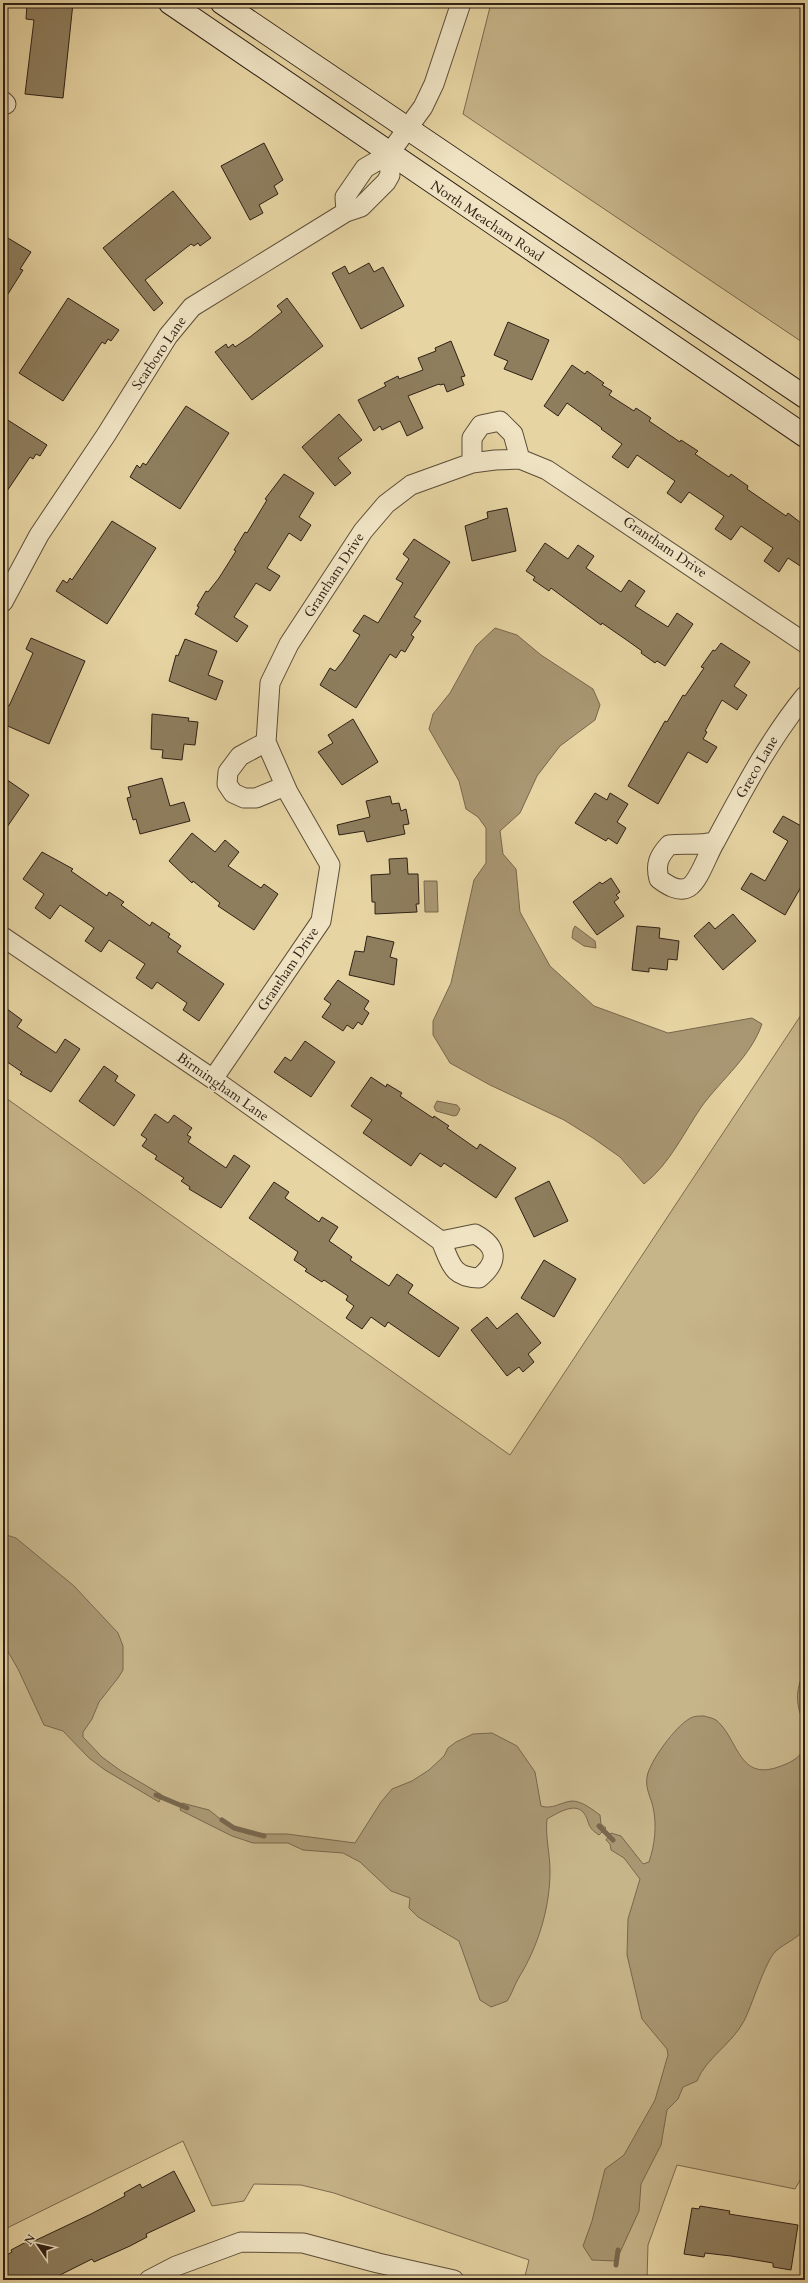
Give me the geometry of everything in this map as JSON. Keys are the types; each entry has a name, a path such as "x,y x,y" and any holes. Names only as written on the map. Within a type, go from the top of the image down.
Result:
{"main road":[{"name":"North Meacham Road","path":"170,3 389,154 805,436"},
{"path":"222,3 805,397"}],"street":[{"path":"346,212 345,197 364,168 389,154 422,107 434,84 461,3"},
{"name":"Scarboro Lane","path":"3,602 39,534 106,435 168,336 192,307 346,212 361,208 386,182 390,175 389,154"},
{"path":"472,463 472,438 481,425 500,421 513,434 520,459"},
{"name":"Grantham Drive","path":"213,1079 321,921 330,865 285,786 266,742 270,683 289,644 363,531 386,504 411,485 472,463 520,459 547,470 574,486 805,643"},
{"name":"Greco Lane","path":"714,842 783,722 805,696"},
{"path":"266,742 240,756 228,772 227,784 233,793 244,798 256,798 285,786"},
{"name":"Birmingham Lane","path":"3,937 213,1079 441,1241"},
{"path":"148,2280 176,2266 241,2242 303,2243 378,2263 454,2280"}],"shaded area":[{"path":"491,3 805,3 805,344 463,114"},
{"path":"495,628 517,635 541,655 593,689 600,705 595,720 560,746 537,776 520,813 500,831 503,854 516,869 520,912 550,966 594,1006 668,1033 752,1018 762,1024 751,1047 702,1106 662,1167 644,1184 620,1157 593,1138 564,1120 490,1085 450,1063 433,1035 433,1021 451,983 474,880 486,863 486,828 478,817 466,809 459,781 429,729 433,714 450,693 476,646"},
{"path":"424,881 437,881 438,912 425,912"},
{"path":"575,926 595,941 596,948 584,946 572,938"},
{"path":"805,1009 805,2172 795,2189 677,2165 648,2245 647,2280 524,2280 529,2260 334,2193 301,2185 254,2184 244,2201 212,2206 183,2141 3,2230 3,1096 510,1455"},
{"path":"437,1101 457,1105 460,1109 457,1115 454,1116 436,1111 434,1107"},
{"path":"3,1534 16,1538 74,1586 118,1633 123,1646 123,1670 99,1702 92,1719 83,1732 83,1737 102,1757 121,1771 162,1795 159,1802 105,1770 89,1758 63,1731 44,1725 18,1669 3,1643"},
{"path":"805,1670 805,1727 798,1705 798,1692 801,1678"},
{"path":"696,1716 704,1716 716,1720 724,1728 741,1756 748,1764 756,1769 767,1770 781,1766 798,1757 805,1748 805,1929 798,1936 776,1951 772,1956 767,1964 744,2021 739,2029 706,2065 697,2081 683,2087 678,2099 667,2110 661,2145 641,2184 639,2211 616,2261 592,2260 583,2246 592,2221 605,2169 624,2155 655,2100 668,2055 667,2049 642,2019 627,1955 628,1919 640,1879 624,1858 611,1850 610,1844 606,1840 611,1833 621,1836 643,1864 649,1862 653,1848 655,1828 653,1807 647,1785 649,1770 664,1745 677,1729 691,1718"},
{"path":"492,1733 517,1746 535,1772 541,1806 549,1807 572,1801 580,1802 600,1815 601,1824 606,1828 599,1835 592,1829 583,1812 575,1808 565,1810 547,1819 550,1871 548,1899 542,1927 525,1967 509,1998 507,2001 491,2007 480,2000 459,1941 418,1917 409,1908 410,1898 391,1891 360,1862 343,1853 303,1850 288,1843 253,1843 232,1836 180,1810 182,1803 209,1810 233,1829 249,1834 287,1834 355,1843 381,1802 392,1789 412,1781 429,1770 444,1756 448,1748 456,1742 473,1734"}],"building":[{"path":"27,3 73,3 63,98 25,94 34,20 26,19"},
{"path":"264,143 283,180 274,186 278,194 259,205 263,213 250,220 221,166"},
{"path":"173,191 211,238 200,246 198,243 194,246 191,244 145,280 163,303 154,311 103,248"},
{"path":"3,235 31,252 20,269 23,270 3,302"},
{"path":"369,263 374,272 383,267 404,306 361,329 332,273 345,266 349,274"},
{"path":"68,298 119,330 111,341 108,339 105,344 102,342 63,401 19,373"},
{"path":"287,298 323,346 252,400 215,352 226,344 228,348 233,344 235,347 250,337 282,312 277,306"},
{"path":"508,322 549,340 532,380 504,369 508,361 494,355"},
{"path":"451,341 465,376 461,377 464,385 447,392 444,384 439,384 408,396 423,428 407,436 400,421 382,430 380,426 374,431 358,400 386,386 384,383 398,376 399,379 423,370 418,358 436,351 435,348"},
{"path":"572,365 585,374 587,371 604,383 602,385 612,391 609,395 634,411 636,408 651,418 649,421 680,442 681,440 698,451 695,454 729,477 731,474 748,486 747,489 786,516 788,513 801,523 800,526 805,529 805,569 788,558 779,572 764,561 773,548 741,526 731,540 715,529 724,516 689,492 681,503 667,493 675,481 637,455 628,468 612,457 622,444 601,429 602,428 567,403 558,416 544,406"},
{"path":"186,406 229,433 180,509 130,477 137,465 140,468 143,463 146,465"},
{"path":"339,414 362,440 338,458 351,473 335,486 302,447"},
{"path":"3,417 47,445 40,456 36,454 33,459 30,457 3,497"},
{"path":"284,474 314,493 299,517 311,525 301,541 289,533 267,568 280,576 270,591 256,583 234,617 248,626 237,642 195,614 199,607 197,606 206,591 208,592 219,578 236,551 234,550 245,532 247,533 267,500 265,499"},
{"path":"507,508 516,551 472,561 465,526 488,518 487,512"},
{"path":"112,521 156,548 107,624 56,591 63,580 67,583 70,578 72,580"},
{"path":"414,539 450,562 414,617 421,621 411,635 414,637 405,652 401,650 396,658 390,654 356,708 320,685 330,668 335,671 343,661 360,635 353,631 364,615 378,623 403,583 396,579 409,559 403,554"},
{"path":"545,543 568,559 578,545 594,556 586,568 621,592 629,580 645,591 635,606 668,627 677,613 693,624 665,666 657,661 655,663 641,653 642,651 602,623 601,625 551,588 549,591 533,580 535,577 526,571"},
{"path":"31,638 85,661 49,744 3,724 3,704 9,706 33,653 26,649"},
{"path":"185,639 217,651 208,675 223,681 216,700 169,681 176,655 178,656"},
{"path":"721,643 750,662 734,686 747,695 737,710 722,700 705,731 707,732 703,739 717,747 707,763 688,752 658,804 628,786 665,721 667,722 683,695 685,696 704,668 701,667 713,650 715,651"},
{"path":"152,714 189,718 188,721 198,722 195,745 184,744 182,760 162,758 163,750 151,749"},
{"path":"353,719 378,762 342,785 318,752 333,743 328,735"},
{"path":"3,777 29,795 3,833"},
{"path":"162,778 170,806 184,802 190,821 140,834 136,819 133,820 127,798 131,797 128,787"},
{"path":"595,793 607,800 610,793 628,804 617,822 626,828 617,844 608,838 606,841 575,823"},
{"path":"390,796 392,804 399,803 401,811 406,809 409,824 403,825 405,834 367,842 364,831 339,835 337,825 370,817 366,801"},
{"path":"783,816 805,828 805,880 785,915 741,889 751,873 765,881 788,841 773,832"},
{"path":"192,833 215,852 225,840 239,852 228,866 261,888 264,884 278,894 254,930 218,906 220,903 193,881 192,883 169,861"},
{"path":"42,852 73,869 71,871 107,896 109,892 124,902 121,905 150,926 152,922 170,934 168,937 181,946 177,952 224,984 199,1021 183,1010 187,1003 157,982 152,989 136,978 145,964 109,940 101,952 85,941 94,928 60,905 50,919 35,908 44,894 23,879"},
{"path":"407,858 408,874 418,874 419,904 416,904 417,912 375,914 375,902 372,902 371,875 390,874 389,859"},
{"path":"611,878 620,892 616,895 619,898 614,902 624,916 597,935 573,902 600,882 602,884"},
{"path":"733,914 756,941 723,970 694,936 709,922 715,929"},
{"path":"637,926 660,928 659,938 679,941 677,960 668,959 667,970 649,968 649,972 632,970"},
{"path":"367,936 394,942 390,957 397,959 394,985 349,975 355,951 364,952"},
{"path":"338,980 369,1001 364,1009 369,1013 362,1025 358,1022 353,1029 347,1025 343,1031 322,1017 331,1004 324,999"},
{"path":"3,1006 22,1020 17,1027 56,1053 65,1039 80,1049 51,1092 20,1074 22,1072 3,1059"},
{"path":"305,1041 335,1062 311,1097 274,1072 285,1057 291,1061"},
{"path":"104,1066 118,1076 115,1081 135,1095 114,1126 79,1101"},
{"path":"371,1077 386,1087 387,1084 402,1093 400,1096 433,1118 434,1116 449,1126 447,1128 477,1149 480,1144 516,1168 496,1198 444,1163 441,1167 420,1153 411,1166 363,1133 372,1120 351,1106"},
{"path":"155,1114 168,1123 174,1115 192,1128 187,1135 191,1137 188,1142 226,1168 234,1155 250,1166 221,1208 189,1189 190,1187 181,1181 184,1178 155,1159 157,1156 142,1146 147,1139 141,1135"},
{"path":"549,1181 568,1221 534,1237 515,1198"},
{"path":"274,1182 289,1192 285,1198 319,1222 322,1217 338,1227 329,1241 352,1257 350,1260 389,1286 397,1274 413,1285 408,1293 459,1328 439,1357 388,1322 385,1327 371,1317 362,1329 346,1318 354,1306 346,1300 348,1296 324,1280 322,1282 305,1271 307,1269 294,1260 298,1252 249,1218"},
{"path":"544,1260 576,1279 554,1317 521,1298"},
{"path":"517,1313 541,1343 528,1354 534,1362 523,1372 519,1367 507,1376 471,1330 487,1317 497,1329"},
{"path":"174,2171 195,2211 146,2234 147,2237 130,2246 94,2262 92,2259 50,2280 3,2280 3,2257 12,2252 11,2250 26,2242 28,2244 91,2214 125,2196 124,2193 140,2184 142,2188"},
{"path":"700,2206 730,2211 729,2214 798,2225 791,2270 773,2267 773,2263 731,2256 705,2253 704,2257 684,2254 692,2208 699,2209"}],"waterway":[{"path":"156,1795 187,1808"},
{"path":"222,1820 234,1828 264,1836"},
{"path":"599,1826 613,1840"},
{"path":"616,2265 618,2250"}]}
